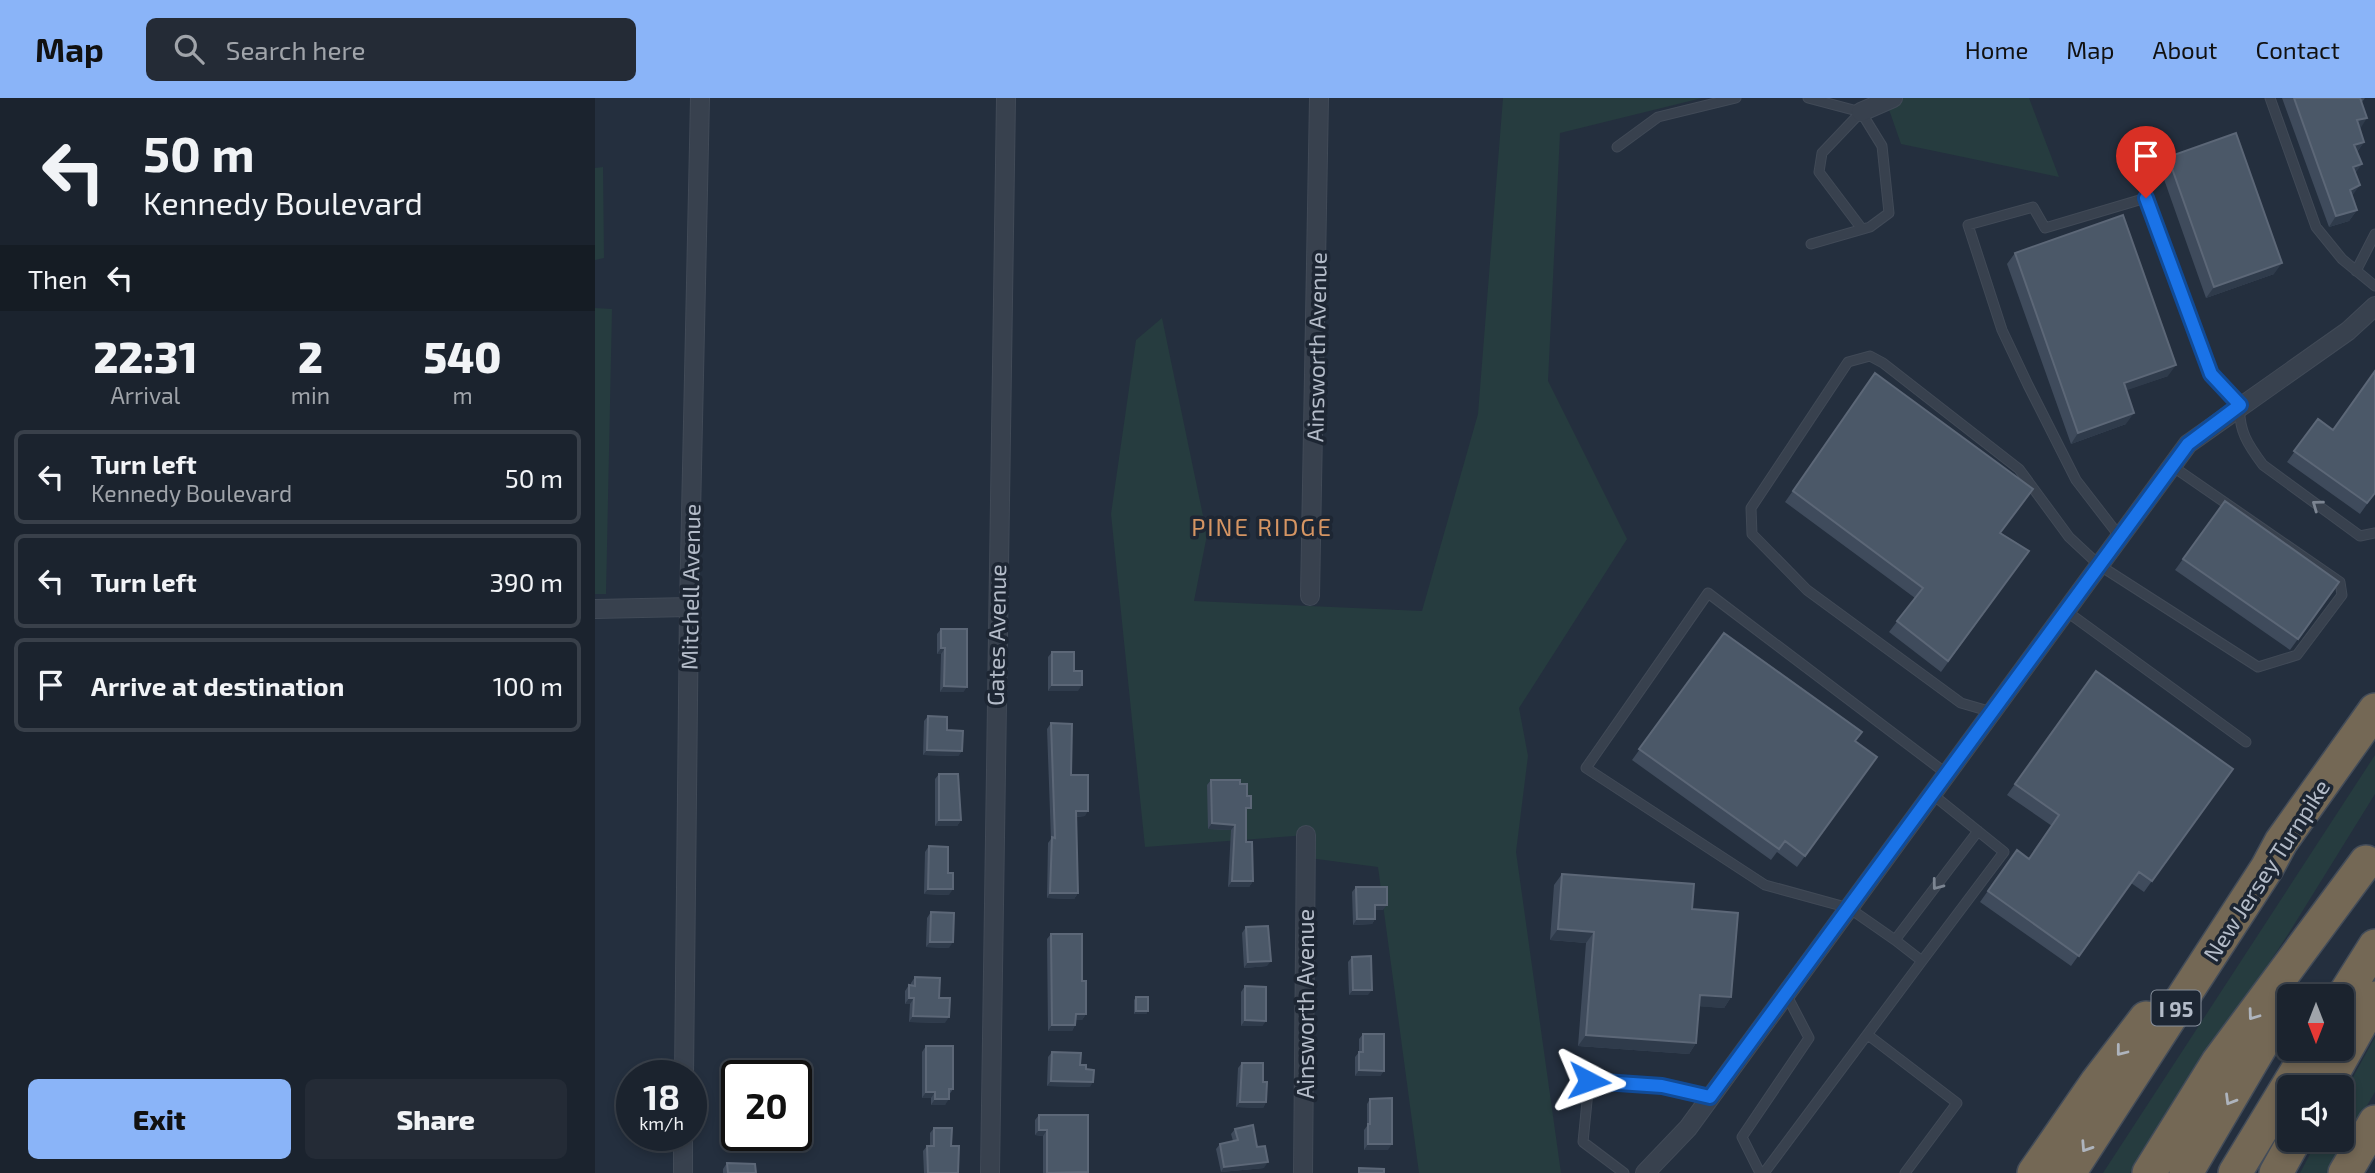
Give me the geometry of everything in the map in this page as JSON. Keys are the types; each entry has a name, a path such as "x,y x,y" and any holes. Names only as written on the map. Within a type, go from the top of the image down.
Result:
{"highway":[{"name":"New Jersey Turnpike","path":"2069,1173 2267,868 2281,842 2375,710"},
{"path":"2034,1173 2097,1082 2208,939 2260,863 2281,842"},
{"path":"2297,984 2371,855"},
{"path":"2149,1173 2218,1062 2371,855"},
{"path":"2351,984 2375,946"},
{"path":"2332,1075 2375,998"},
{"path":"2186,1173 2277,1019"},
{"path":"2235,1173 2303,1061"},
{"path":"2345,1173 2375,1122"},
{"path":"2276,1173 2288,1152"}],"street":[{"name":"Mitchell Avenue","path":"684,1060 689,607 700,98"},
{"name":"Gates Avenue","path":"990,1173 1006,98"},
{"name":"Ainsworth Avenue","path":"1310,596 1319,98"},
{"path":"1861,112 1893,98"},
{"path":"1645,1173 1688,1128 2188,444 2348,331 2375,306"},
{"path":"595,609 689,607"},
{"name":"Ainsworth Avenue","path":"1303,1173 1306,835"},
{"path":"683,1151 683,1173"}],"lane":[{"path":"1617,147 1658,117 1736,98"},
{"path":"1808,98 1861,112 1882,146 1889,214 1862,229 1811,244"},
{"path":"2270,98 2316,227 2342,259 2375,286"},
{"path":"1861,112 1822,153 1819,173 1862,229"},
{"path":"2120,537 2076,480 2028,385 2002,330 1969,225 2033,207 2045,228 2146,198 2211,374 2240,405 2241,431 2263,465 2360,536 2375,533"},
{"path":"2356,271 2375,234"},
{"path":"1991,712 1961,703 1807,590 1752,534 1751,508 1848,362 1870,356 1883,363 2019,469 2069,537 2099,565 2258,667 2297,655 2342,595 2340,582 2172,466"},
{"path":"1922,961 1849,908 1765,884 1586,768 1708,593 1947,774"},
{"path":"2066,611 2246,742"},
{"path":"1786,994 1809,1038 1742,1137 1762,1173 2004,852 1932,794"},
{"path":"1895,940 1979,831"},
{"path":"1868,1035 1957,1103 1905,1173"},
{"path":"1625,1173 1583,1142 1589,1081 1662,1086 1710,1097"}],"green space":[{"path":"1503,98 1702,98 1560,133 1548,381 1627,539 1519,708 1528,756 1516,852 1561,1173 1419,1173 1378,867 1309,858 1308,835 1145,847 1111,514 1136,340 1162,318 1207,535 1194,601 1422,611 1478,414"},
{"path":"1885,98 2029,98 2059,177 1901,144"},
{"path":"603,167 604,258 595,260 595,168"},
{"path":"595,308 612,309 606,594 595,594"},
{"path":"2375,755 2375,794 2287,936 2130,1173 2103,1173"},
{"path":"2375,1037 2375,1092 2354,1127 2354,1075"},
{"path":"2311,1152 2339,1152 2327,1173 2300,1173"}],"building":[{"path":"2294,98 2360,98 2367,118 2357,120 2364,142 2354,145 2362,164 2353,167 2360,185 2350,190 2357,210 2336,216"},
{"path":"2236,133 2282,263 2214,287 2168,157"},
{"path":"2123,215 2176,365 2124,383 2134,413 2078,433 2015,253"},
{"path":"2375,371 2375,493 2367,503 2294,451 2318,419 2333,430"},
{"path":"1875,373 2033,489 2000,533 2029,551 1948,661 1897,621 1923,588 1793,491"},
{"path":"2225,501 2339,582 2298,639 2183,559"},
{"path":"941,629 967,629 967,687 944,686 945,648 941,648"},
{"path":"1724,633 1862,732 1855,741 1877,757 1805,856 1785,841 1779,849 1639,749"},
{"path":"1052,652 1074,652 1074,671 1082,671 1082,685 1052,685"},
{"path":"2096,671 2233,769 2152,881 2139,872 2079,956 1988,891 2017,850 2029,859 2059,815 2015,784"},
{"path":"928,716 947,717 947,730 963,731 962,751 927,750"},
{"path":"1051,723 1072,724 1071,775 1088,775 1088,811 1076,811 1078,893 1050,893 1052,837 1055,838"},
{"path":"939,774 958,774 961,820 939,820"},
{"path":"1211,780 1240,780 1240,784 1247,784 1251,808 1246,808 1246,842 1252,842 1253,881 1232,881 1235,825 1212,823"},
{"path":"929,846 948,847 948,873 953,873 953,889 928,889"},
{"path":"1562,874 1694,884 1692,909 1738,913 1731,997 1700,995 1696,1043 1586,1035 1594,932 1558,929"},
{"path":"1356,887 1387,887 1387,905 1375,905 1375,919 1357,919"},
{"path":"931,912 954,913 953,942 930,942"},
{"path":"1268,926 1271,961 1248,962 1246,927"},
{"path":"1051,934 1082,934 1082,981 1086,981 1086,1014 1076,1014 1075,1025 1052,1025"},
{"path":"1371,956 1372,990 1353,990 1352,957"},
{"path":"915,977 940,978 939,998 950,998 949,1017 913,1016 914,998 909,998 909,985 915,986"},
{"path":"1245,986 1266,987 1266,1021 1245,1020"},
{"path":"1136,997 1148,997 1148,1011 1136,1011"},
{"path":"1363,1034 1384,1034 1384,1071 1359,1070"},
{"path":"926,1046 953,1046 953,1089 949,1089 949,1099 935,1099 935,1092 926,1092"},
{"path":"1052,1052 1081,1053 1080,1065 1094,1070 1093,1082 1051,1081"},
{"path":"1242,1063 1263,1063 1263,1082 1267,1082 1266,1102 1240,1102"},
{"path":"1392,1098 1392,1144 1368,1144 1370,1099"},
{"path":"1039,1115 1088,1115 1088,1172 1047,1173 1047,1130 1039,1130"},
{"path":"1253,1125 1257,1147 1265,1146 1268,1162 1224,1167 1220,1144 1238,1140 1235,1129"},
{"path":"934,1128 952,1128 951,1146 959,1146 958,1173 928,1173 927,1146 934,1146"},
{"path":"727,1163 755,1164 756,1173 728,1173"},
{"path":"1359,1168 1384,1169 1384,1173 1359,1173"}],"district":[{"name":"PINE RIDGE","path":"1262,526"}],"route":[{"path":"1589,1081 1662,1086 1710,1097 2188,444 2240,405 2211,374 2146,198"}]}
